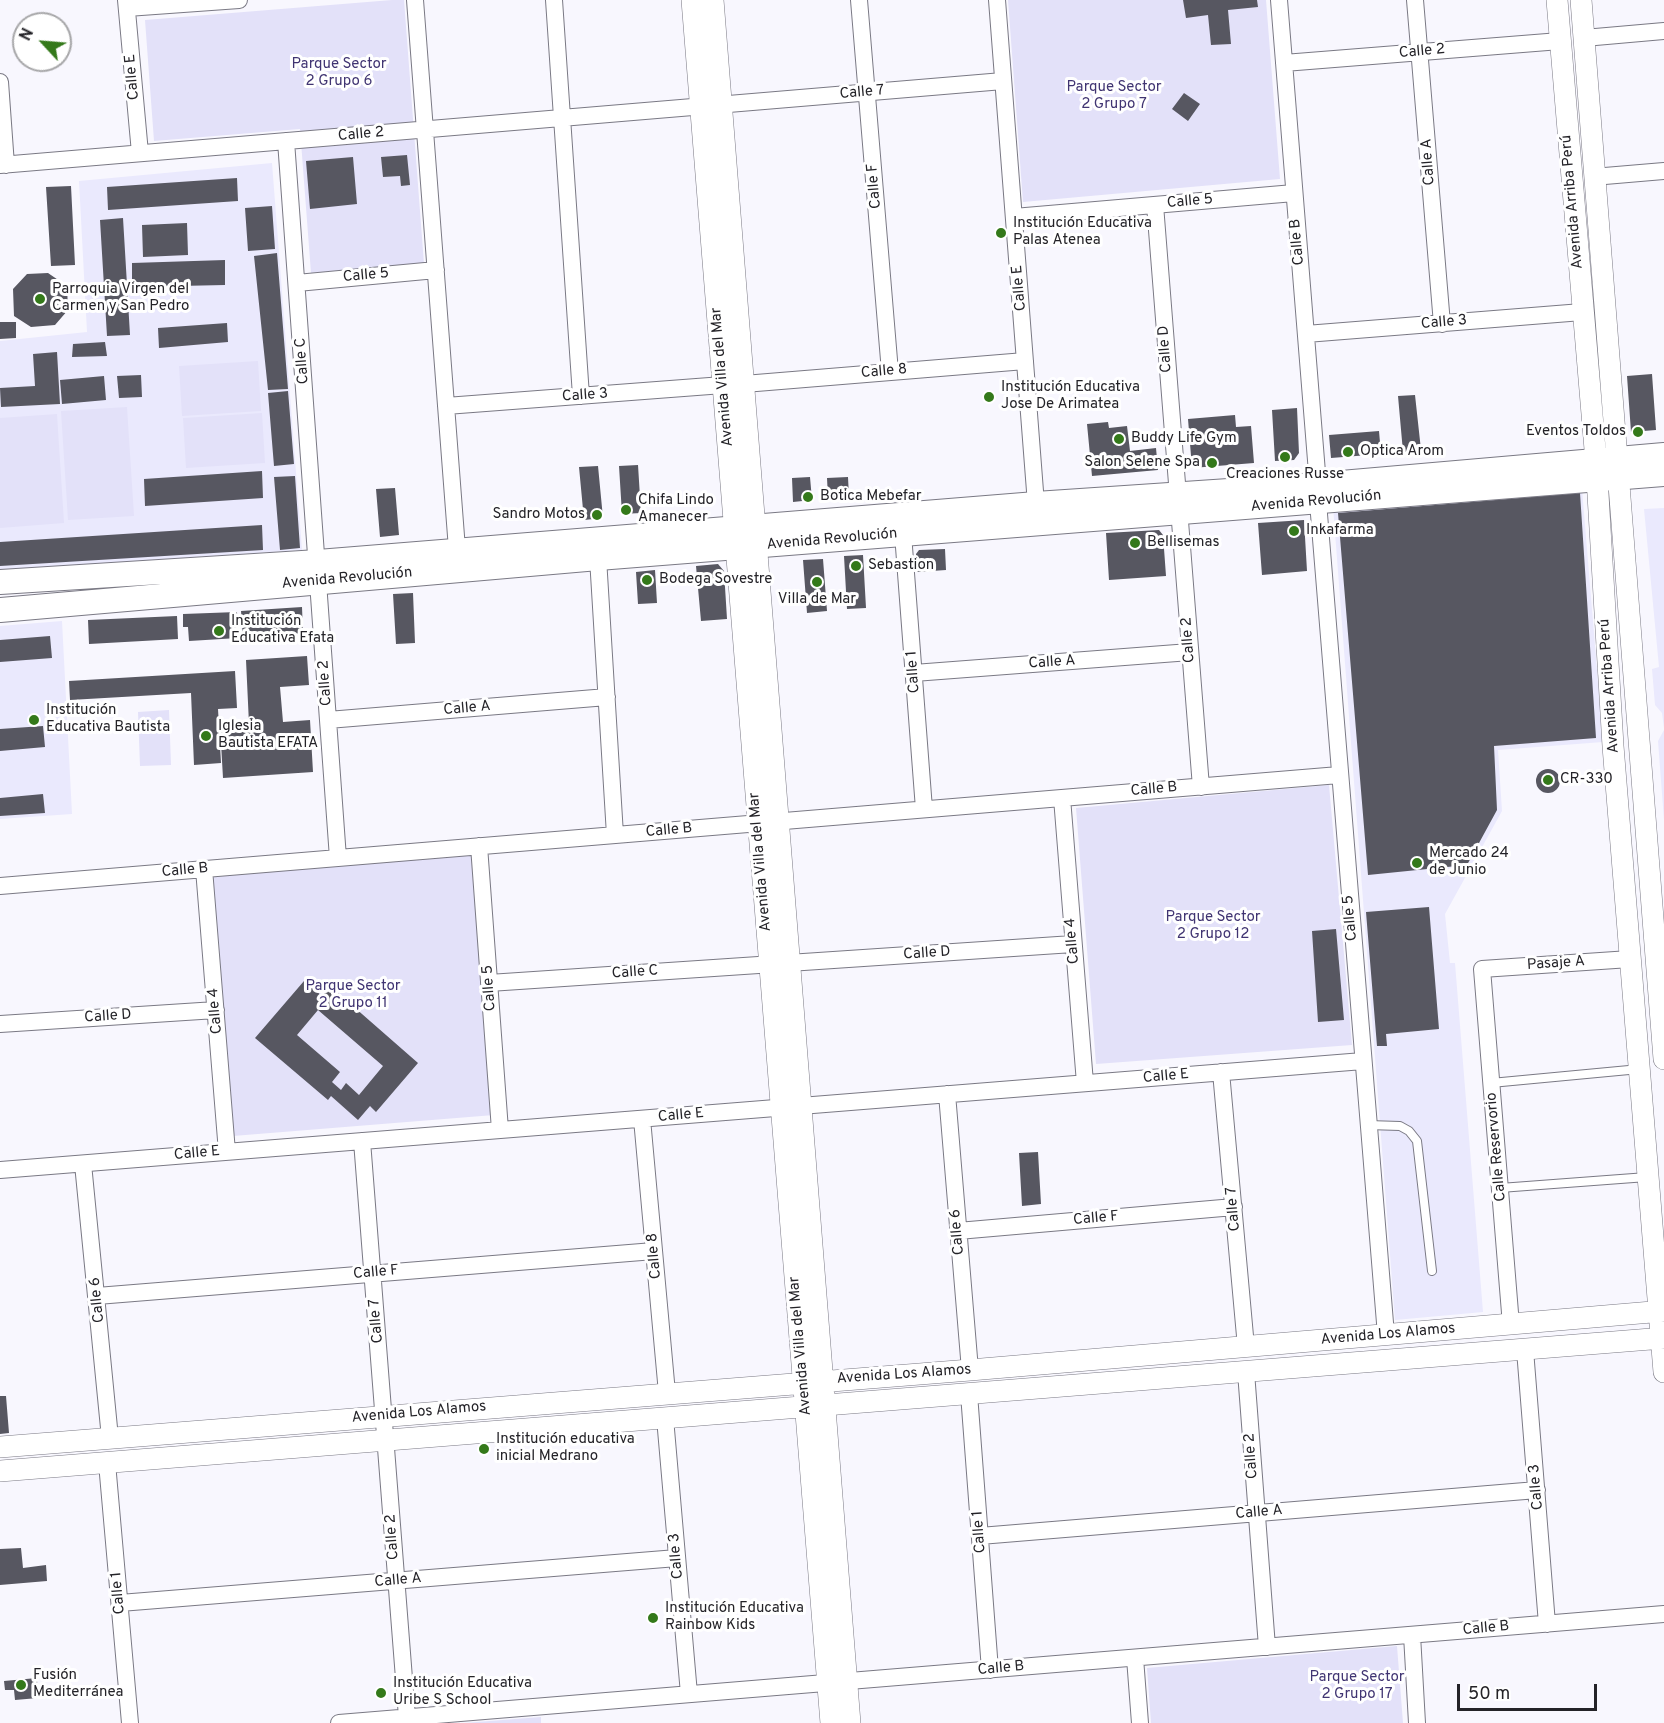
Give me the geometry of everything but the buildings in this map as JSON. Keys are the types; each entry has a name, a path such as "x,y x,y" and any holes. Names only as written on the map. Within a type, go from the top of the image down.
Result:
{"main road":[{"name":"Avenida Revolución","path":"0,610 90,603 457,549 746,536 903,534 1178,503 1606,469 1664,455"},
{"name":"Avenida Revolución","path":"1606,469 1664,474"},
{"name":"Avenida Revolución","path":"0,582 598,558 746,536 1036,504 1178,503"}],"street":[{"path":"127,4 239,0"},
{"path":"415,0 457,549"},
{"path":"554,0 581,396"},
{"name":"Avenida Villa del Mar","path":"692,0 711,105 734,385 837,1682 831,1723"},
{"name":"Avenida Villa del Mar","path":"711,105 713,0"},
{"name":"Calle F","path":"860,0 890,372"},
{"name":"Calle E","path":"997,0 1036,504"},
{"name":"Calle B","path":"1279,0 1318,493"},
{"name":"Calle A","path":"1415,0 1442,324"},
{"name":"Avenida Arriba Perú","path":"1557,0 1582,312 1606,469 1658,911 1664,1059"},
{"name":"Avenida Arriba Perú","path":"1581,0 1593,177 1606,469 1613,746 1647,1177 1662,1311 1664,1372"},
{"name":"Calle E","path":"127,4 140,153"},
{"path":"1584,38 1664,31"},
{"name":"Calle 2","path":"1284,63 1560,41"},
{"name":"Calle 7","path":"711,105 1003,81"},
{"path":"0,82 3,165"},
{"name":"Calle 2","path":"3,165 711,105"},
{"name":"Calle C","path":"286,141 318,571"},
{"path":"1593,177 1664,171"},
{"name":"Calle 5","path":"1014,217 1294,194"},
{"name":"Calle D","path":"1155,205 1178,503"},
{"name":"Calle 5","path":"297,283 436,270"},
{"name":"Calle 3","path":"1305,334 1582,312"},
{"name":"Calle 8","path":"734,385 1025,361"},
{"name":"Calle 3","path":"446,405 734,385"},
{"name":"Calle 5","path":"1318,493 1386,1335"},
{"name":"Calle 2","path":"1178,503 1201,787"},
{"name":"Calle 1","path":"903,534 924,809"},
{"path":"598,558 615,835"},
{"name":"Calle 2","path":"318,571 338,858"},
{"name":"Calle A","path":"914,674 1190,652"},
{"name":"Calle A","path":"328,720 607,697"},
{"name":"Calle B","path":"0,886 1339,775"},
{"name":"Calle 4","path":"1062,798 1084,1083"},
{"name":"Calle 5","path":"479,846 500,1130"},
{"name":"Calle 4","path":"204,869 227,1152"},
{"path":"1627,912 1658,911"},
{"name":"Calle D","path":"780,963 1073,944"},
{"name":"Pasaje A","path":"1482,969 1630,959"},
{"name":"Calle C","path":"489,983 780,963"},
{"name":"Calle Reservorio","path":"1482,969 1511,1325"},
{"name":"Calle D","path":"0,1024 216,1010"},
{"name":"Calle E","path":"0,1170 1363,1061"},
{"name":"Calle 7","path":"1221,1072 1246,1347"},
{"name":"Calle 6","path":"947,1094 970,1370"},
{"name":"Calle 8","path":"642,1119 667,1393"},
{"name":"Calle 7","path":"362,1141 385,1428"},
{"name":"Calle 6","path":"83,1164 110,1438"},
{"name":"Calle F","path":"958,1230 1234,1208"},
{"name":"Calle F","path":"97,1296 654,1251"},
{"name":"Avenida Los Alamos","path":"0,1471 107,1463 667,1393 970,1370 1662,1311"},
{"name":"Avenida Los Alamos","path":"0,1447 110,1438 665,1418 1663,1338"},
{"name":"Calle 3","path":"1525,1350 1547,1624"},
{"name":"Calle 2","path":"1246,1372 1267,1647"},
{"name":"Calle 1","path":"969,1394 990,1670"},
{"name":"Calle 3","path":"665,1418 689,1694"},
{"name":"Calle 2","path":"385,1428 407,1717"},
{"name":"Calle 1","path":"107,1463 130,1723"},
{"name":"Calle A","path":"980,1536 1537,1490"},
{"name":"Calle A","path":"120,1604 677,1558"},
{"name":"Calle B","path":"339,1723 1664,1614"},
{"path":"1412,1635 1417,1723"},
{"path":"1135,1658 1140,1723"},
{"name":"Avenida Villa del Mar","path":"837,1682 850,1723"},
{"path":"549,1706 550,1723"}],"lane":[{"path":"1491,1083 1629,1070"},
{"path":"1368,1125 1400,1126 1409,1131 1417,1142 1432,1271"},
{"path":"1500,1188 1647,1177"}],"shaded area":[{"path":"272,163 302,550 0,570 0,341 87,332 79,181"},
{"name":"Mercado 24 de Junio","path":"1582,489 1603,742 1498,750 1502,811 1445,914 1450,963 1455,963 1483,1312 1395,1320 1333,506"},
{"path":"1664,508 1664,728 1662,713 1655,705 1652,669 1659,667 1644,509"},
{"name":"Institución Educativa Bautista","path":"62,621 72,814 0,819 0,626"},
{"path":"1664,730 1664,820 1658,741"}],"green space":[{"name":"Parque Sector 2 Grupo 6","path":"404,0 424,264 311,273 300,129 154,141 145,20"},
{"name":"Parque Sector 2 Grupo 7","path":"1008,0 1266,0 1280,179 1023,202"},
{"path":"258,361 261,411 182,416 179,366"},
{"path":"127,407 134,516 68,520 61,411"},
{"path":"262,413 265,463 186,468 183,418"},
{"path":"57,414 64,523 0,528 0,418"},
{"path":"169,710 171,765 140,766 138,712"},
{"name":"Parque Sector 2 Grupo 12","path":"1329,785 1352,1045 1096,1064 1076,808"},
{"name":"Parque Sector 2 Grupo 11","path":"471,854 494,1115 233,1136 213,877"},
{"name":"Parque Sector 2 Grupo 17","path":"1397,1646 1403,1723 1151,1723 1147,1668"},
{"path":"541,1717 541,1723 464,1723"}],"place":[{"name":"Institución Educativa Palas Atenea","path":"1001,233"},
{"name":"Parroquia Virgen del Carmen y San Pedro","path":"40,299"},
{"name":"Institución Educativa Jose De Arimatea","path":"989,397"},
{"name":"Eventos Toldos","path":"1638,432"},
{"name":"Buddy Life Gym","path":"1119,439"},
{"name":"Optica Arom","path":"1348,452"},
{"name":"Creaciones Russe","path":"1285,457"},
{"name":"Salon Selene Spa","path":"1212,463"},
{"name":"Botica Mebefar","path":"808,497"},
{"name":"Chifa Lindo Amanecer","path":"626,510"},
{"name":"Sandro Motos","path":"597,515"},
{"name":"Inkafarma","path":"1294,531"},
{"name":"Bellisemas","path":"1135,543"},
{"name":"Sebastion","path":"856,566"},
{"name":"Bodega Sovestre","path":"647,580"},
{"name":"Villa de Mar","path":"817,582"},
{"name":"Institución Educativa Efata","path":"219,631"},
{"name":"Institución Educativa Bautista","path":"34,720"},
{"name":"Iglesia Bautista EFATA","path":"206,736"},
{"name":"CR-330","path":"1548,780"},
{"name":"Mercado 24 de Junio","path":"1417,863"},
{"name":"Institución educativa inicial Medrano","path":"484,1449"},
{"name":"Institución Educativa Rainbow Kids","path":"653,1618"},
{"name":"Fusión Mediterránea","path":"21,1685"},
{"name":"Institución Educativa Uribe S School","path":"381,1693"}]}
